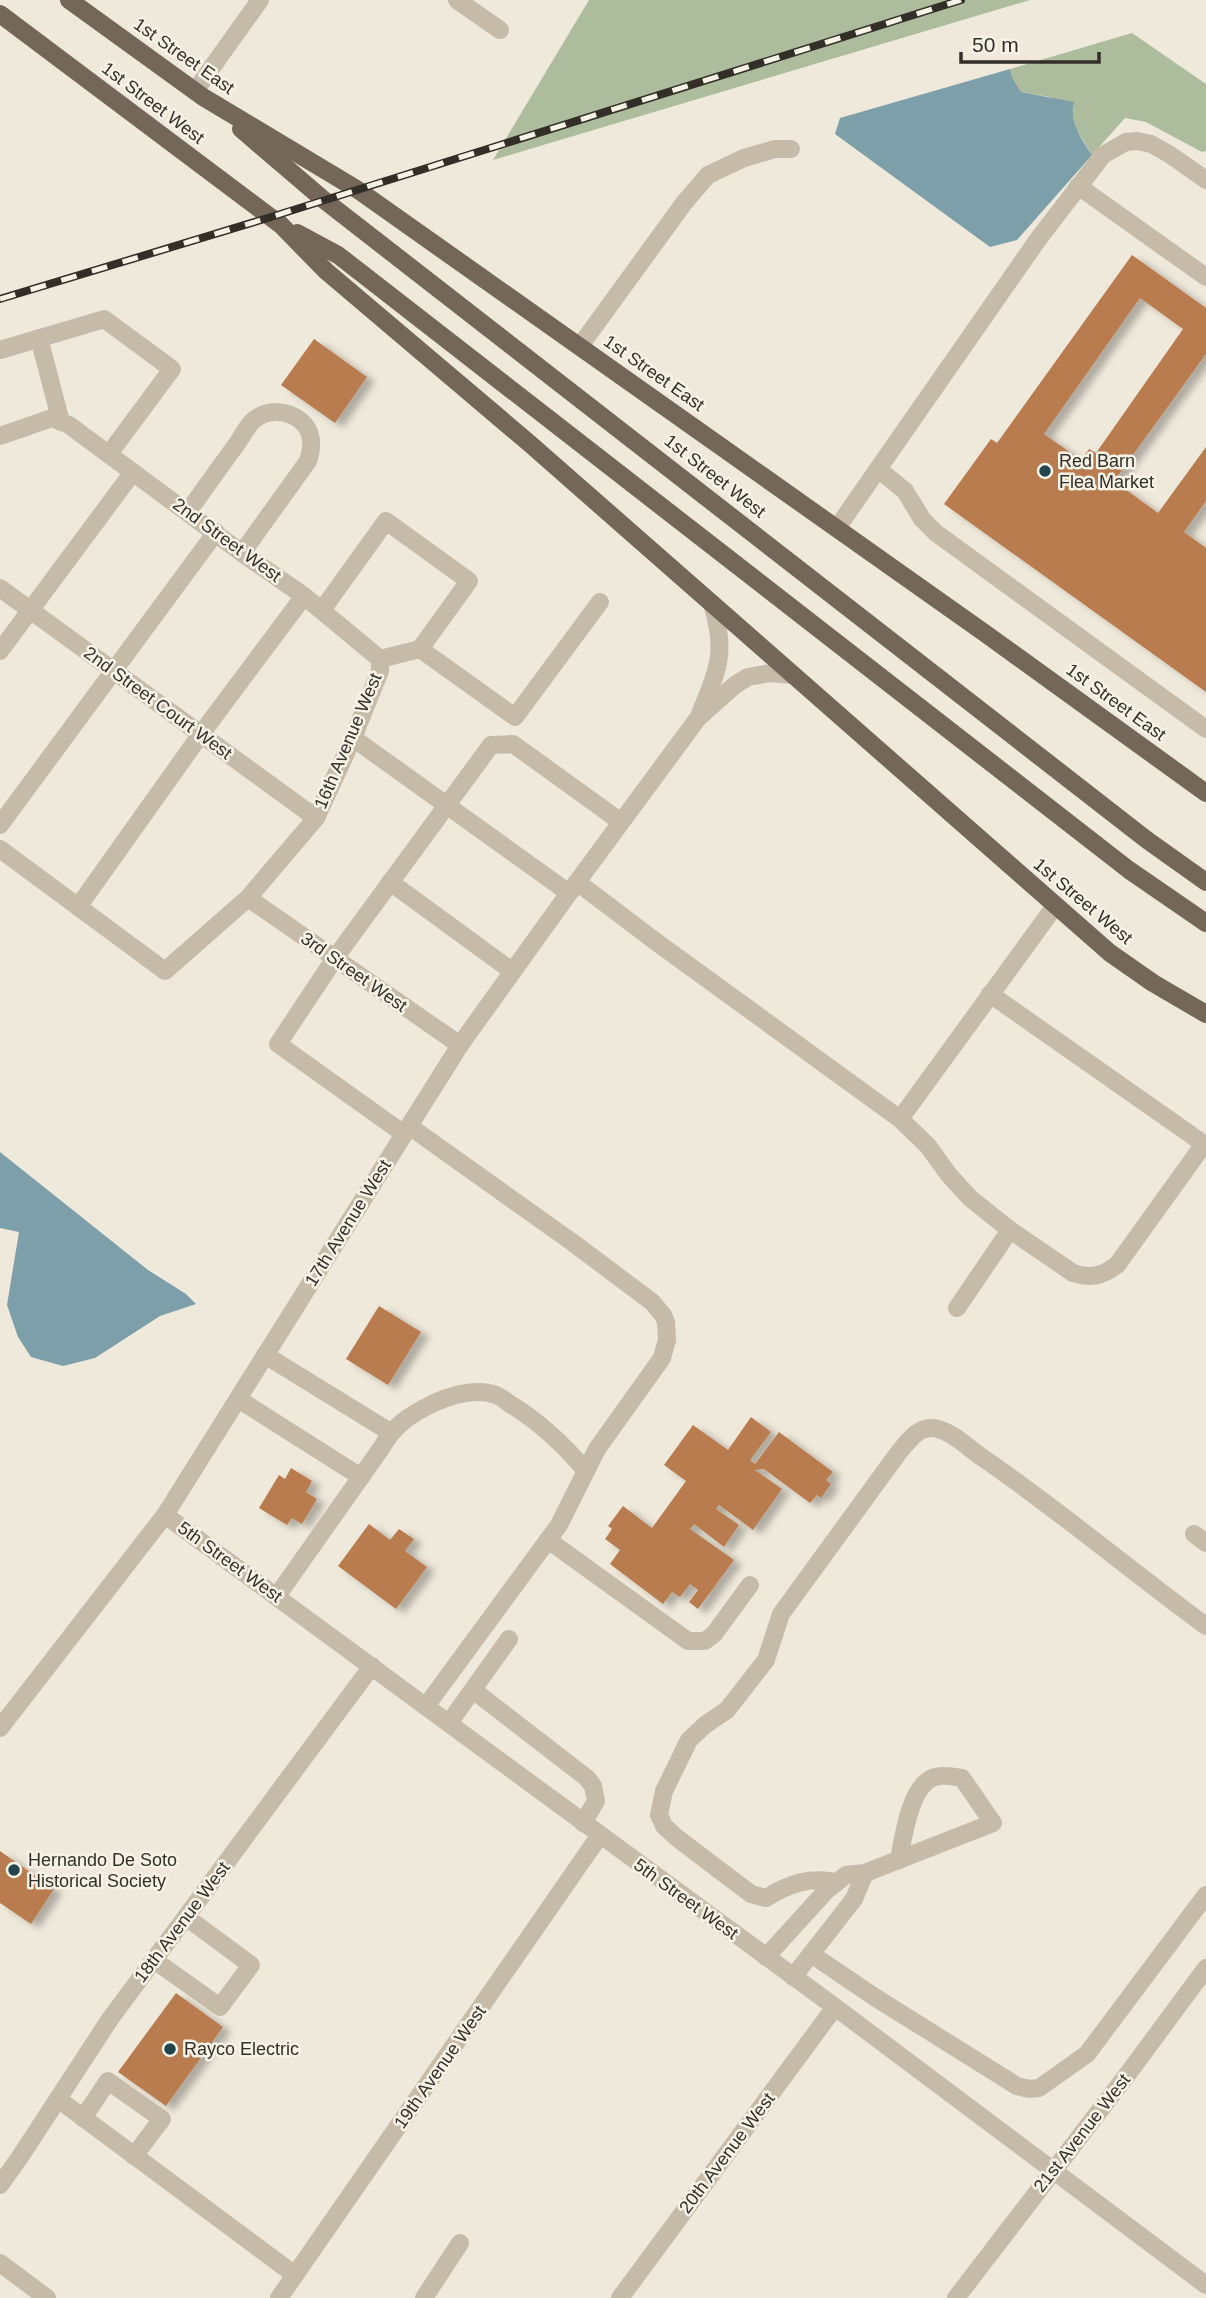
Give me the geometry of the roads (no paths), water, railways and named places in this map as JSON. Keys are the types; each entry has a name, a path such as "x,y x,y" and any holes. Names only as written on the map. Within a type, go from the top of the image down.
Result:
{"main road":[{"name":"1st Street East","path":"69,0 199,94 342,178 1206,793"},
{"name":"1st Street West","path":"0,14 281,225 326,271 460,383 1055,906 1131,969 1206,1014"},
{"name":"1st Street West","path":"199,94 324,200 1147,841 1206,883"},
{"name":"1st Street West","path":"281,225 338,255 1129,870 1206,923"}],"street":[{"path":"199,94 260,0"},
{"path":"457,0 500,30"},
{"path":"837,528 1039,238 1103,155 1118,145 1137,141 1151,144 1206,180"},
{"path":"580,346 684,203 708,175 744,158 775,149 791,149"},
{"path":"1078,186 1206,277"},
{"path":"0,350 104,319 172,369 109,454"},
{"path":"0,436 61,422 38,338"},
{"path":"188,512 256,419 285,412 300,420 311,439 308,461 242,552"},
{"name":"2nd Street West","path":"61,422 304,596 380,659"},
{"path":"878,468 905,491 922,519 936,533 1206,729"},
{"path":"0,651 133,472"},
{"path":"322,610 386,521 469,581 420,649 380,659"},
{"path":"0,825 216,532"},
{"name":"2nd Street Court West","path":"0,588 316,818"},
{"path":"0,849 78,907 201,734 304,596"},
{"path":"513,744 515,717 600,602"},
{"name":"17th Avenue West","path":"698,718 718,668 721,651 719,626 712,604"},
{"path":"420,649 515,717"},
{"name":"16th Avenue West","path":"78,907 165,971 248,898 316,818 380,671 380,659"},
{"name":"17th Avenue West","path":"0,1728 165,1515 460,1045 698,718 748,677 770,673 792,675"},
{"path":"353,738 446,805 670,953 900,1119 928,1146 960,1187 1010,1230 1073,1273 1084,1277 1107,1272 1117,1265 1204,1144 990,993"},
{"path":"426,1706 559,1525 597,1450 662,1358 667,1340 666,1322 652,1302 572,1242 278,1044 335,958 491,745 513,744 621,822"},
{"path":"390,882 512,971"},
{"name":"3rd Street West","path":"248,898 460,1045"},
{"path":"900,1119 1055,906"},
{"path":"957,1308 1010,1230"},
{"path":"265,1355 390,1432"},
{"path":"277,1597 390,1432 412,1413 439,1401 468,1392 496,1395 524,1412 558,1439 586,1471"},
{"path":"238,1399 361,1477"},
{"path":"836,1882 817,1879 785,1886 766,1898 751,1894 677,1838 664,1826 659,1815 664,1791 689,1740 727,1710 766,1660 781,1614 899,1452 923,1429 933,1428 945,1432 1002,1471 1206,1626"},
{"name":"5th Street West","path":"165,1515 835,2007 1206,2285"},
{"path":"548,1540 688,1641 705,1641 714,1634 750,1585"},
{"path":"449,1723 509,1639"},
{"name":"18th Avenue West","path":"0,2185 110,2019 372,1666"},
{"path":"473,1690 587,1778 593,1786 596,1801 583,1823"},
{"path":"766,1957 826,1891 846,1875 865,1873 899,1860 993,1823 962,1778 935,1776 924,1783 909,1812 899,1860"},
{"name":"19th Avenue West","path":"279,2298 600,1835"},
{"path":"793,1977 854,1899 865,1873"},
{"path":"811,1954 864,1991 1017,2086 1039,2088 1087,2054 1206,1895"},
{"path":"154,1960 220,2007 251,1965 186,1917"},
{"name":"21st Avenue West","path":"956,2298 1206,1968"},
{"name":"20th Avenue West","path":"620,2298 835,2007"},
{"path":"83,2118 108,2081 162,2119 134,2156"},
{"path":"58,2099 295,2275"},
{"path":"424,2298 460,2243"},
{"path":"0,2263 47,2298"}],"water":[{"path":"1010,69 1021,92 1074,102 1074,123 1092,155 1017,240 990,247 835,134 840,118"},
{"path":"0,1152 148,1270 186,1294 196,1304 160,1316 95,1358 63,1366 31,1357 18,1337 7,1305 19,1232 0,1228"}],"railway":[{"path":"0,299 271,217 961,0"}],"place":[{"name":"Red Barn Flea Market","path":"1045,471"},
{"name":"Hernando De Soto Historical Society","path":"14,1870"},
{"name":"Rayco Electric","path":"170,2049"}]}
